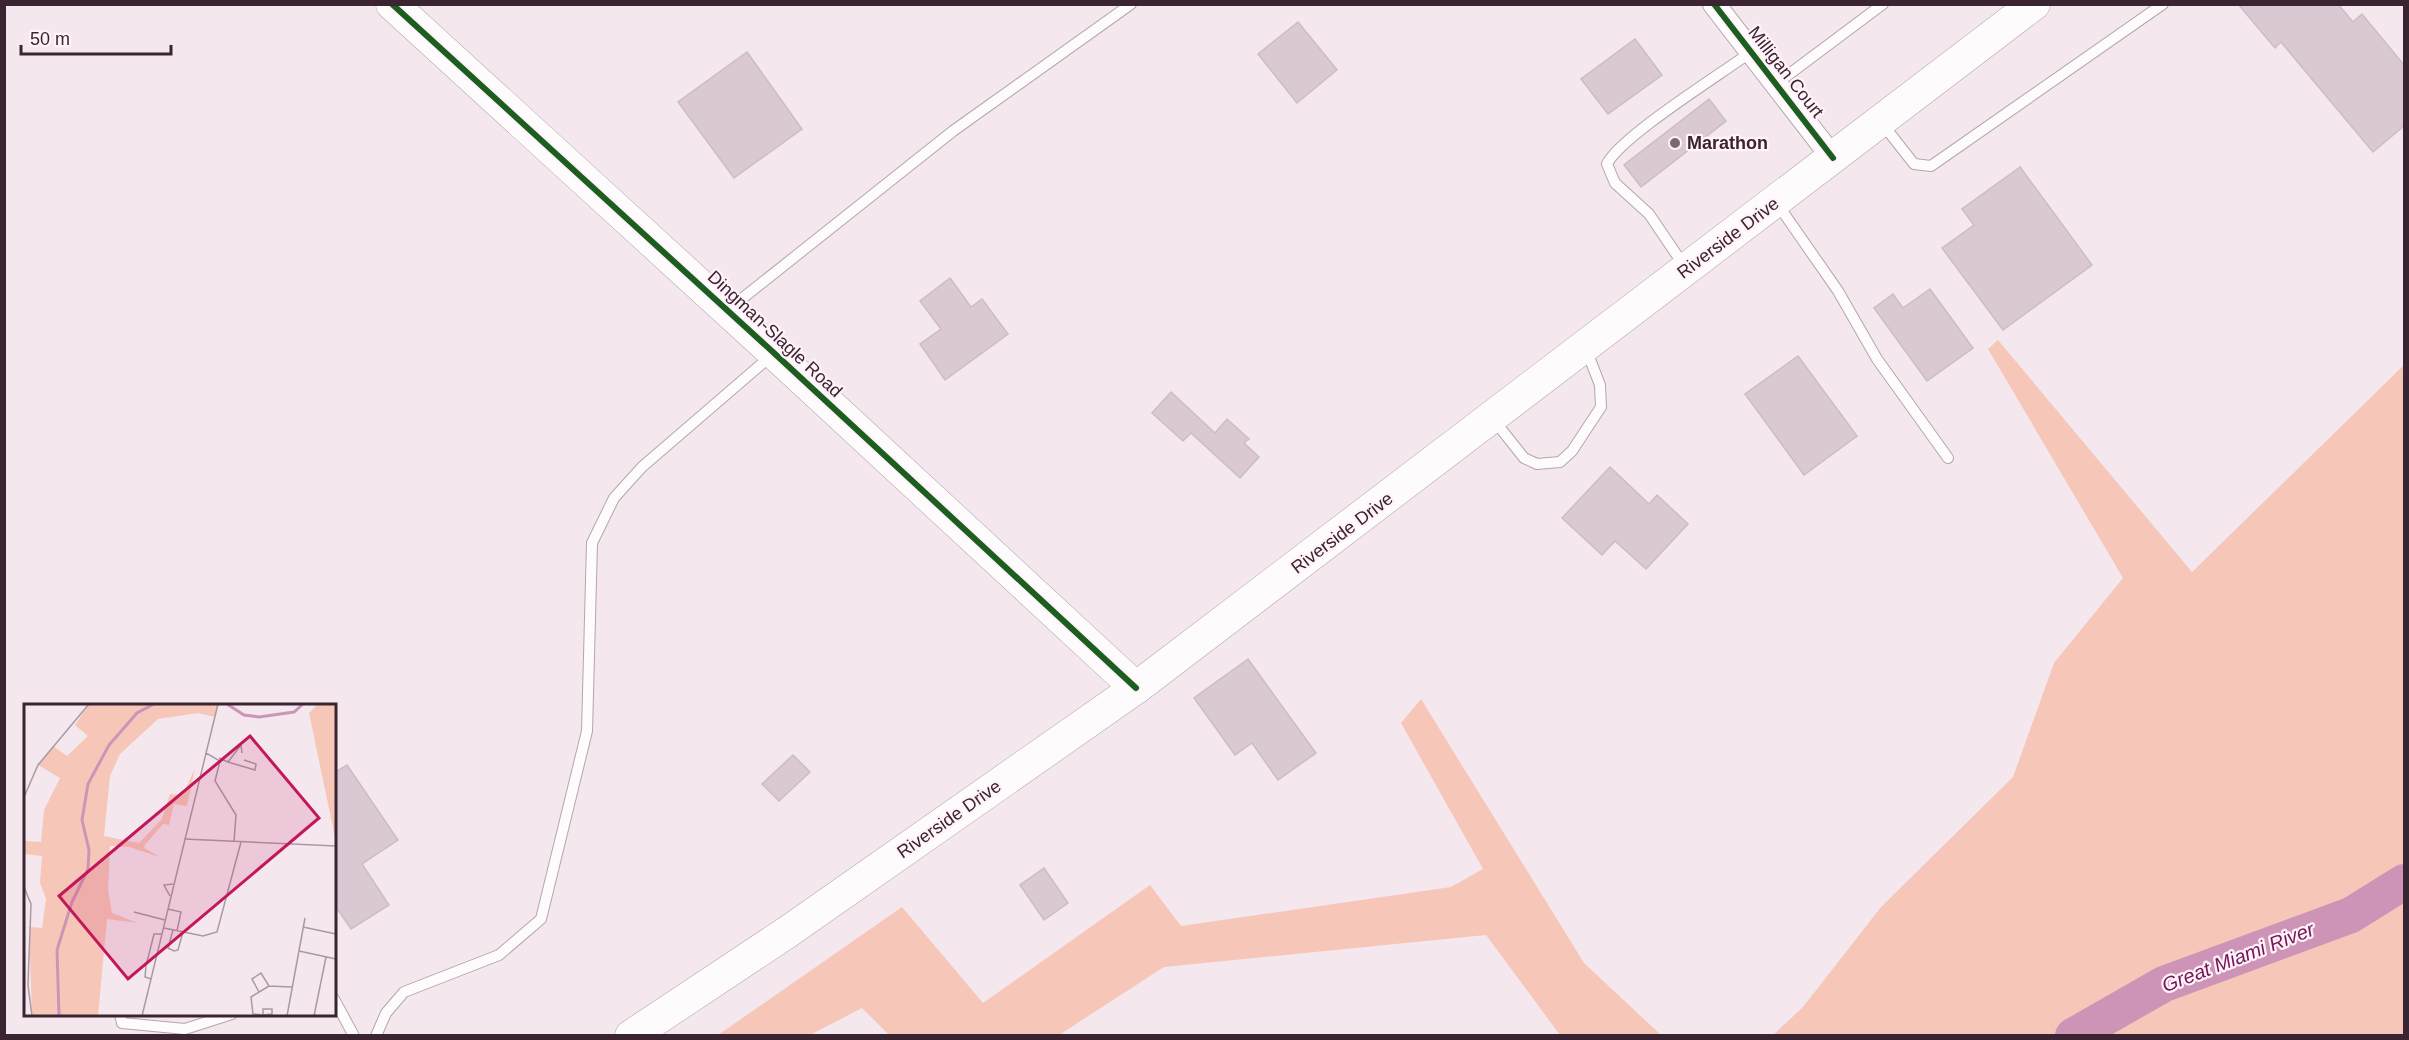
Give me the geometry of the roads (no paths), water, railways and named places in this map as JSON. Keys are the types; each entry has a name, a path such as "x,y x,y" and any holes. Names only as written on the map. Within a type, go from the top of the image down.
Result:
{"main road":[{"name":"Dingman-Slagle Road","path":"392,4 728,310 1136,688"},
{"name":"Riverside Drive","path":"631,1035 789,931 1136,688 2034,4"}],"street":[{"name":"Milligan Court","path":"1714,5 1833,158"}],"lane":[{"path":"728,310 953,131 1131,4"},
{"path":"1776,84 1883,4"},
{"path":"1881,122 1914,164 1922,167 1931,166 2163,4"},
{"path":"1687,270 1649,214 1615,183 1607,164 1612,154 1640,132 1751,52"},
{"path":"1776,202 1838,291 1877,359 1948,458"},
{"path":"1492,418 1524,458 1537,464 1560,462 1572,451 1601,407 1600,385 1586,347"},
{"path":"376,1035 386,1014 404,992 499,955 541,919 587,731 591,543 614,498 642,467 774,353"},
{"path":"336,1003 354,1035"},
{"path":"120,1016 122,1023 185,1029 226,1016"}],"waterway":[{"name":"Great Miami River","path":"2073,1036 2164,984 2351,915 2404,882"}],"place":[{"name":"Marathon","path":"1675,143"}]}
